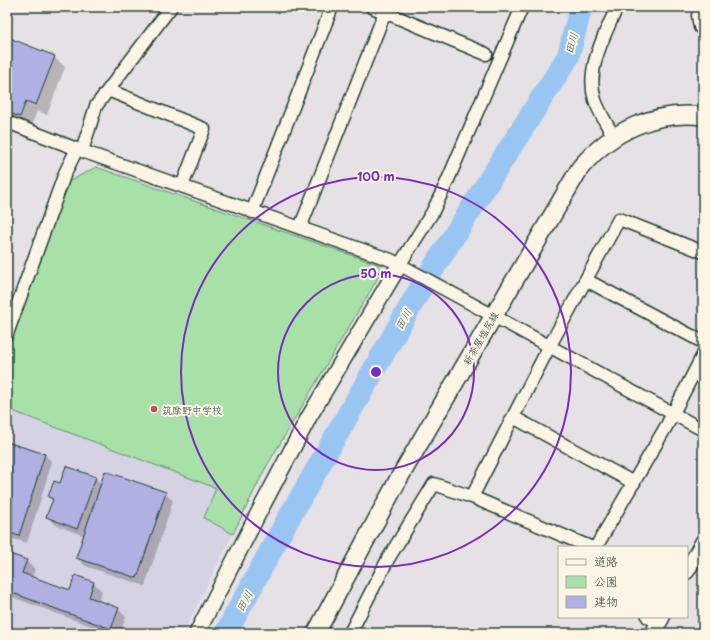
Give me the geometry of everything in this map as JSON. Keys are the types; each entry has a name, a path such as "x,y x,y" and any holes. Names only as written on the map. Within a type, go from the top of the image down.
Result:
{"main road":[{"name":"新茶屋塩尻線","path":"316,633 486,312 580,168 594,151 613,136 648,121 679,114 703,116"}],"street":[{"path":"7,334 65,173 80,150 96,106 170,7"},
{"path":"252,212 332,7"},
{"path":"372,7 486,54"},
{"path":"197,633 309,417 404,267 447,182 522,7"},
{"path":"613,136 595,100 592,85 594,63 617,7"},
{"path":"700,7 698,16 700,27 703,28"},
{"path":"300,228 385,12"},
{"path":"108,90 204,129 182,186"},
{"path":"7,122 80,150 300,228 404,267 703,430"},
{"path":"472,497 549,347 619,218 703,252"},
{"path":"586,280 703,342"},
{"path":"597,546 673,414 703,356"},
{"path":"513,417 634,483"},
{"path":"350,633 388,559 434,484 472,497 588,546"},
{"path":"688,570 703,542"}],"shaded area":[{"name":"筑摩野中学校","path":"96,167 380,265 382,271 265,469 183,633 7,633 7,349"}],"green space":[{"name":"筑摩野中学校","path":"96,167 380,265 382,271 265,469 233,534 204,518 216,488 7,409 7,349 68,182"}],"building":[{"path":"7,37 55,56 36,105 26,101 20,117 7,112"},
{"path":"7,442 45,454 19,536 7,532"},
{"path":"66,466 96,477 77,529 46,517 53,499 48,497 54,481 60,483"},
{"path":"105,471 166,492 137,578 76,558"},
{"path":"7,553 27,560 22,573 70,590 75,575 94,582 89,597 119,608 111,629 7,591"}],"waterway":[{"name":"田川","path":"226,633 278,537 422,286 568,57 581,7"}],"place":[{"name":"筑摩野中学校","path":"154,409"}]}
